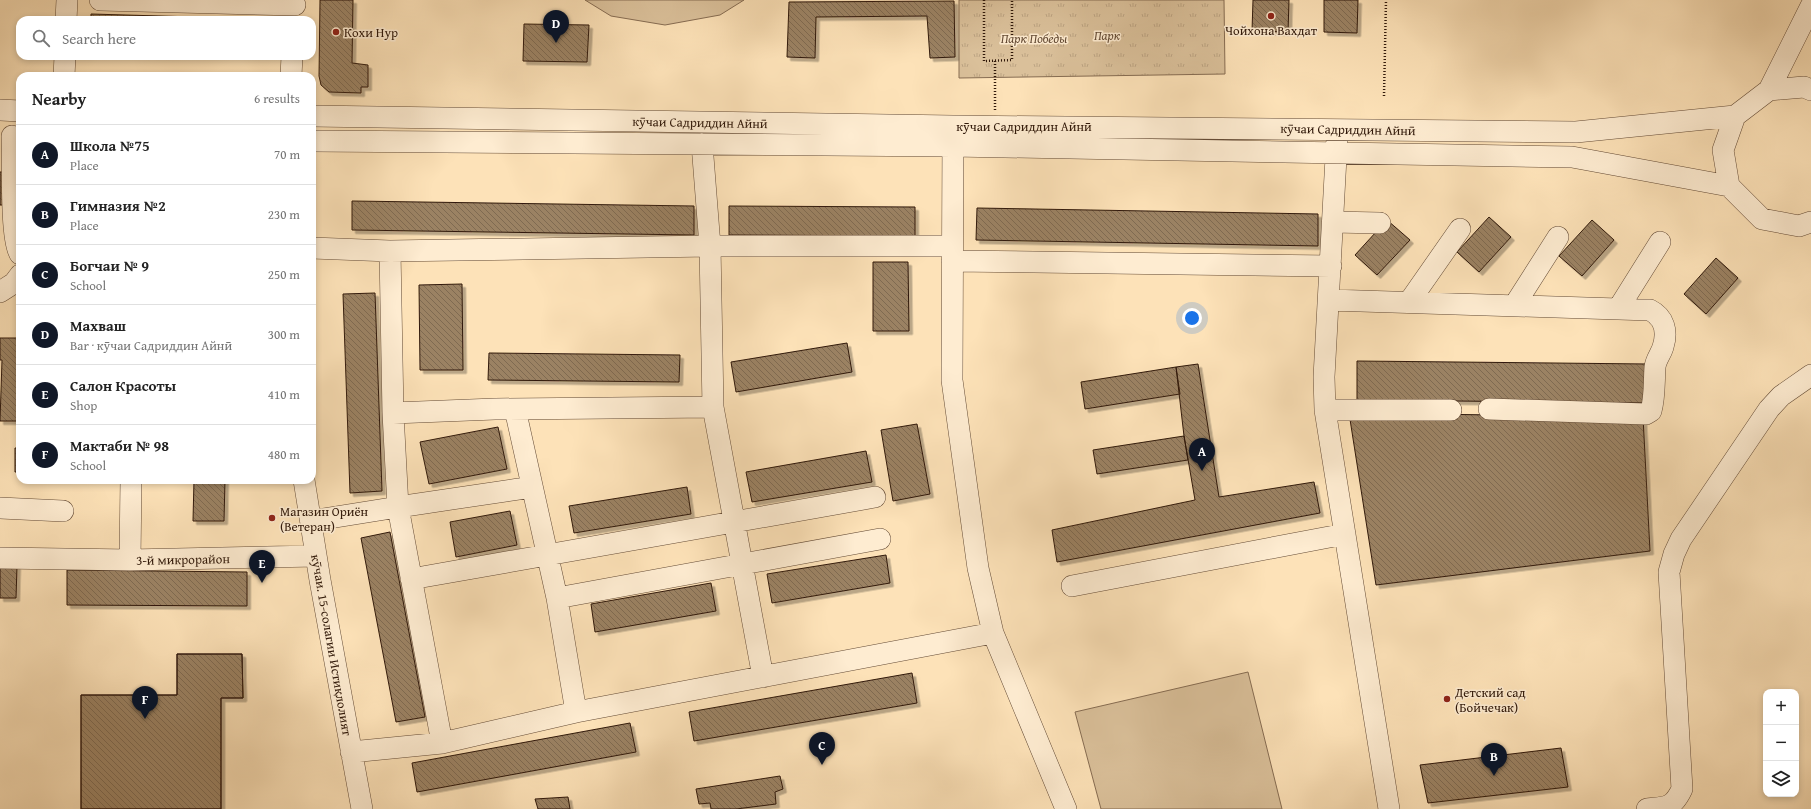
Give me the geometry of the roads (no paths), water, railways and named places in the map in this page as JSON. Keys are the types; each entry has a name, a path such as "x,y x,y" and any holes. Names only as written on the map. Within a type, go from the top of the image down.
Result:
{"street":[{"path":"66,16 67,0"},
{"path":"100,0 295,8"},
{"path":"1807,227 1762,219 1729,186 1723,150 1735,116 1769,90 1811,6"},
{"path":"64,72 65,60"},
{"path":"291,72 292,60"},
{"path":"1769,90 1804,87 1811,90"},
{"path":"0,110 16,111"},
{"name":"кӯчаи Садриддин Айнӣ","path":"316,116 953,136 1337,153 1572,157 1729,186"},
{"name":"кӯчаи Садриддин Айнӣ","path":"316,141 702,144 953,136 996,125 1576,132 1735,116"},
{"path":"1337,128 1337,153 1324,377 1325,410 1389,809"},
{"path":"11,136 7,229 16,248"},
{"path":"953,136 952,380 978,568 993,633 1066,809"},
{"path":"702,144 710,246 713,407 763,677"},
{"path":"1333,222 1380,223"},
{"path":"1409,302 1460,229"},
{"path":"1514,306 1558,237"},
{"path":"1618,309 1660,242"},
{"path":"316,248 390,251 710,246 1330,266"},
{"path":"390,251 393,413 398,507 442,744"},
{"path":"0,292 16,280"},
{"path":"1329,300 1650,310 1657,313 1664,324 1666,332 1663,347 1655,365 1654,402 1651,411 1646,414 1489,409"},
{"path":"1647,809 1666,807 1676,801 1682,789 1669,572 1674,554 1681,539 1769,409 1781,396 1811,375"},
{"path":"393,413 515,409 713,407"},
{"path":"515,409 557,598 576,712"},
{"path":"1325,410 1451,410"},
{"name":"3-й микрорайон","path":"131,484 130,560 316,556"},
{"name":"кӯчаи. 15-солагии Истиқлолият","path":"305,484 316,556 362,809"},
{"path":"311,521 532,487"},
{"path":"411,579 875,497"},
{"path":"0,508 63,511"},
{"path":"1072,586 1345,534"},
{"path":"557,598 880,539"},
{"path":"0,558 130,560"},
{"path":"351,752 442,744 576,712 993,633"}],"place":[{"name":"Чойхона Вахдат","path":"1271,16"},
{"name":"Кохи Нур","path":"336,32"},
{"name":"Махваш","path":"556,43"},
{"name":"Школа №75","path":"1202,471"},
{"name":"Магазин Ориён (Ветеран)","path":"272,518"},
{"name":"Салон Красоты","path":"262,583"},
{"name":"Детский сад (Бойчечак)","path":"1447,699"},
{"name":"Мактаби № 98","path":"145,719"},
{"name":"Богчаи № 9","path":"822,765"},
{"name":"Гимназия №2","path":"1494,776"}],"park label":[{"name":"Парк","path":"1107,35"},
{"name":"Парк Победы","path":"1034,38"}]}
